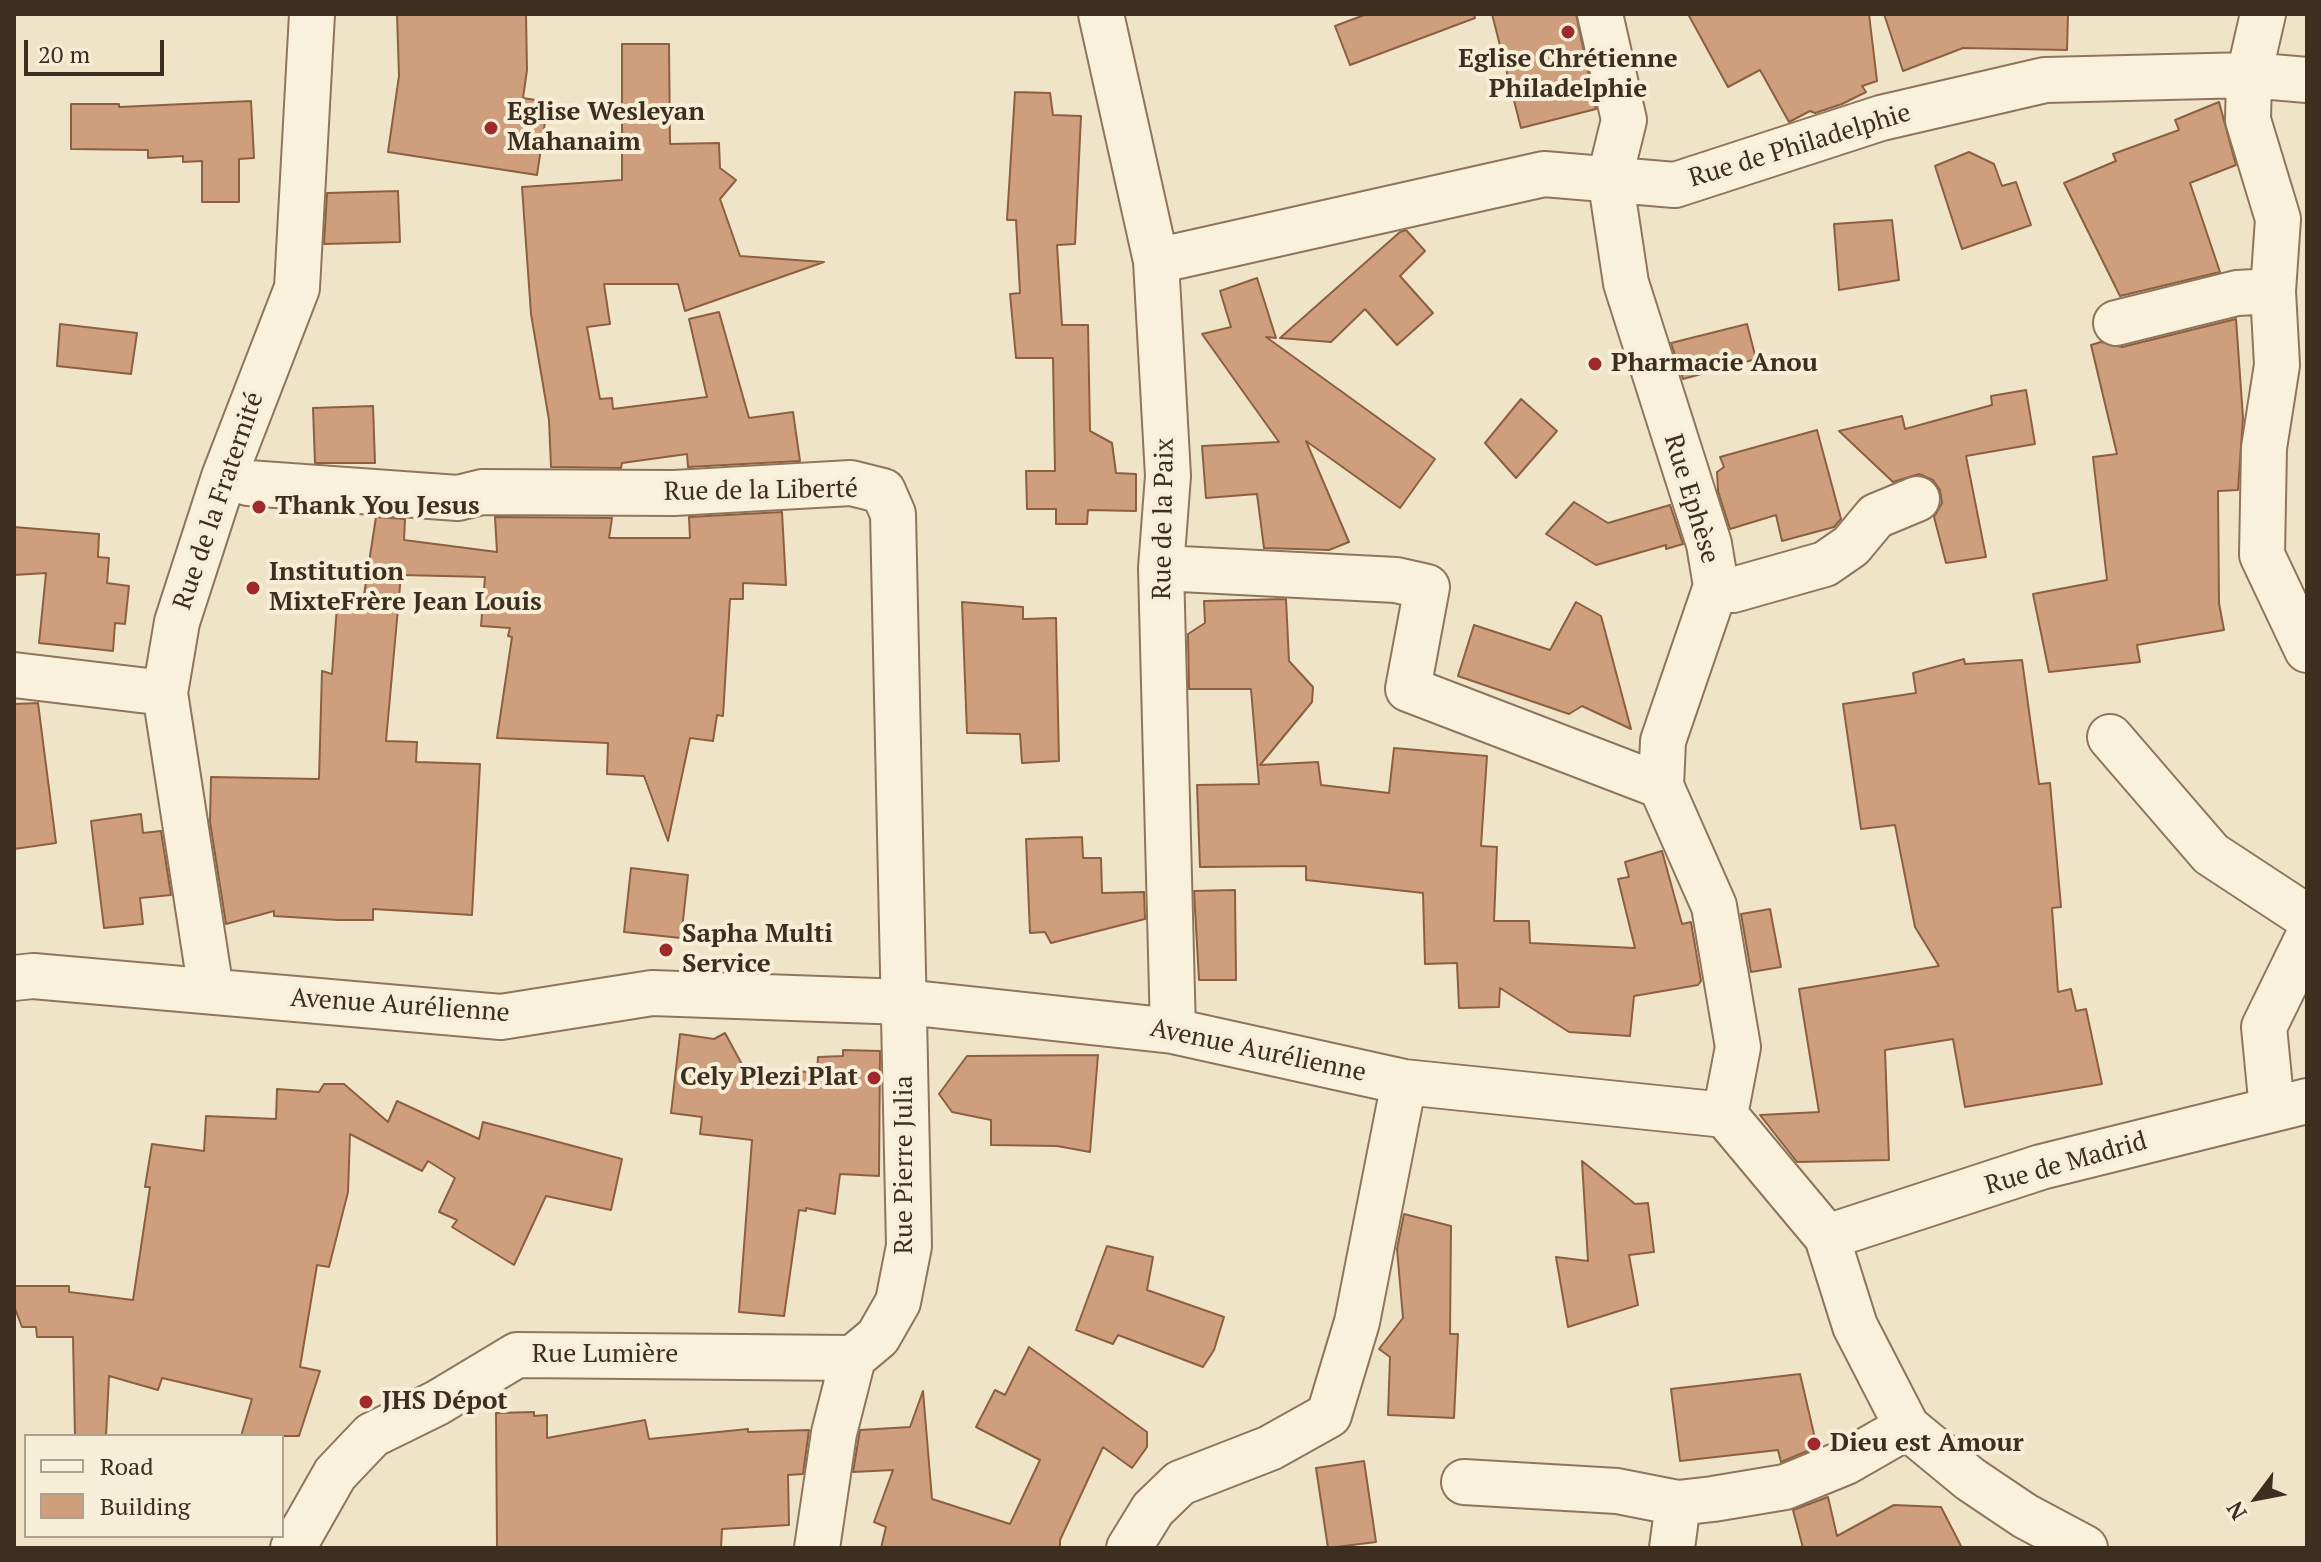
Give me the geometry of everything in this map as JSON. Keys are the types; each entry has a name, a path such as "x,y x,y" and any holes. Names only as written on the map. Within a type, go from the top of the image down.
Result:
{"street":[{"name":"Rue de la Fraternité","path":"211,991 165,693 177,622 224,477 297,288 312,14"},
{"name":"Rue de la Paix","path":"1101,14 1156,261 1168,476 1161,568 1173,1031"},
{"name":"Rue Ephèse","path":"1600,14 1624,120 1610,177 1626,283 1709,544 1716,586 1663,741 1661,786 1714,906 1738,1047 1725,1115"},
{"path":"2263,14 2249,75 2248,120 2278,219 2273,291 2277,365 2264,448 2262,555 2307,650"},
{"name":"Rue de Philadelphie","path":"1156,261 1544,174 1610,177 1675,185 1881,118 2045,80 2249,75 2307,80"},
{"path":"2116,323 2237,293 2273,291"},
{"name":"Rue de la Liberté","path":"224,477 248,483 458,498 482,492 674,493 851,483 883,491 893,514 905,1002"},
{"path":"1716,586 1733,590 1825,564 1851,546 1876,516 1917,499"},
{"path":"1161,568 1396,580 1427,587 1408,689 1661,786"},
{"path":"14,675 165,693"},
{"path":"2110,737 2211,854 2307,917"},
{"path":"2289,1105 2264,1027 2307,939"},
{"name":"Avenue Aurélienne","path":"14,978 33,976 501,1017 652,993 905,1002 1173,1031 1404,1082 1725,1115"},
{"name":"Rue Pierre Julia","path":"853,1358 878,1337 898,1302 909,1246 905,1002"},
{"path":"1129,1548 1153,1509 1180,1483 1270,1448 1329,1415 1357,1322 1404,1082"},
{"name":"Rue de Madrid","path":"1827,1237 2041,1167 2289,1105"},
{"path":"1725,1115 1827,1237 1855,1326 1907,1427 1970,1479 2025,1516 2085,1548"},
{"name":"Rue Lumière","path":"293,1548 335,1474 372,1435 437,1403 517,1355 853,1358"},
{"path":"817,1548 834,1433 853,1358"},
{"path":"1464,1482 1617,1491 1678,1503 1785,1487 1846,1462 1907,1427"},
{"path":"1672,1548 1678,1503"}],"building":[{"path":"397,14 526,14 527,70 523,98 548,102 537,175 388,152 399,76"},
{"path":"1367,14 1474,14 1475,18 1350,65 1335,26"},
{"path":"1492,14 1576,14 1596,109 1521,128"},
{"path":"1688,14 1869,14 1877,81 1862,86 1866,92 1842,104 1815,113 1810,111 1789,122 1760,70 1728,87"},
{"path":"1884,14 2068,14 2067,50 1963,48 1903,71"},
{"path":"622,44 669,44 670,144 719,143 720,168 736,180 720,199 740,256 824,262 685,311 678,284 604,284 610,324 587,327 600,399 612,398 613,409 707,397 689,319 719,312 749,418 793,412 800,461 688,467 687,454 622,463 621,468 551,467 549,420 531,314 522,187 622,180"},
{"path":"1015,92 1050,93 1053,115 1081,116 1075,244 1057,245 1062,325 1088,325 1090,431 1112,443 1116,473 1136,474 1136,511 1088,510 1087,524 1056,524 1056,509 1027,509 1026,471 1055,471 1053,358 1016,358 1010,294 1020,293 1016,220 1007,220"},
{"path":"251,101 254,158 239,159 239,202 202,202 202,161 183,162 183,156 148,158 148,150 71,149 71,104 119,104 119,107"},
{"path":"2219,102 2236,165 2190,183 2220,272 2120,296 2064,183 2116,161 2113,154 2179,130 2175,120"},
{"path":"1969,152 1994,164 2002,186 2016,182 2031,225 1962,249 1935,166"},
{"path":"398,191 400,242 324,244 327,193"},
{"path":"1892,220 1899,280 1839,290 1834,224"},
{"path":"1406,230 1425,251 1400,276 1433,313 1397,345 1365,309 1331,342 1280,338 1400,232"},
{"path":"1257,278 1276,338 1266,337 1435,459 1400,508 1306,441 1349,542 1329,550 1264,548 1257,494 1206,498 1202,446 1279,442 1202,334 1231,327 1220,291"},
{"path":"2236,319 2243,418 2238,490 2218,491 2219,603 2224,630 2137,645 2140,662 2049,672 2033,594 2107,580 2093,457 2117,454 2091,345 2101,342 2122,347"},
{"path":"60,324 137,333 131,374 57,366"},
{"path":"1747,324 1756,359 1683,379 1671,343"},
{"path":"2026,390 2035,444 1966,456 1986,557 1946,563 1934,517 1942,503 1940,490 1933,480 1919,474 1893,482 1839,431 1902,416 1905,429 1992,405 1991,396"},
{"path":"1521,399 1557,431 1516,478 1485,443"},
{"path":"373,406 375,463 315,463 313,408"},
{"path":"1817,430 1841,519 1834,527 1782,541 1776,515 1730,529 1718,491 1717,472 1724,467 1720,457"},
{"path":"1574,502 1608,523 1670,505 1683,544 1666,549 1666,545 1596,565 1546,534"},
{"path":"782,512 786,585 743,583 743,599 730,599 723,716 717,715 713,741 690,738 668,841 644,776 607,774 608,743 497,738 512,637 508,636 510,628 481,626 485,577 401,575 386,741 417,742 416,762 480,764 472,915 373,909 373,920 338,920 274,916 274,911 226,924 210,822 211,777 319,779 322,671 332,674 337,606 362,608 376,517 405,519 404,540 497,552 495,517 612,518 609,538 690,538 689,517"},
{"path":"14,527 99,534 98,557 109,558 107,583 129,586 125,624 115,623 113,651 39,643 46,573 14,575"},
{"path":"1286,599 1289,661 1313,687 1312,702 1260,765 1318,762 1321,785 1389,793 1394,748 1487,756 1481,846 1497,847 1494,921 1529,921 1530,943 1635,948 1618,879 1629,877 1625,862 1662,851 1682,924 1691,922 1701,981 1698,985 1634,996 1630,1036 1569,1032 1500,988 1499,1007 1459,1008 1457,963 1425,964 1423,893 1306,880 1306,866 1200,867 1197,785 1259,784 1251,689 1189,689 1188,634 1205,623 1204,601"},
{"path":"962,602 1023,607 1023,619 1056,618 1059,761 1022,763 1020,734 967,733"},
{"path":"1576,602 1601,616 1631,729 1582,706 1569,714 1458,676 1474,625 1550,650"},
{"path":"1964,659 1965,664 2022,660 2039,784 2050,783 2061,907 2052,908 2058,992 2071,989 2076,1011 2086,1009 2102,1084 1965,1107 1953,1039 1885,1050 1889,1160 1797,1162 1760,1115 1819,1112 1799,989 1939,966 1915,927 1895,825 1861,829 1843,704 1916,693 1913,673"},
{"path":"38,703 56,843 14,849 14,704"},
{"path":"141,814 143,833 161,831 171,895 140,898 143,924 104,928 91,821"},
{"path":"1082,837 1083,858 1101,858 1102,893 1144,892 1145,919 1051,943 1045,932 1030,933 1026,839"},
{"path":"631,868 688,875 681,938 624,932"},
{"path":"1235,890 1236,980 1199,980 1194,891"},
{"path":"1770,909 1781,967 1751,972 1741,914"},
{"path":"725,1033 745,1070 817,1072 818,1057 843,1056 843,1050 880,1051 879,1176 840,1174 835,1214 806,1208 806,1211 799,1210 784,1316 739,1312 752,1140 700,1134 702,1117 671,1113 680,1034 714,1039"},
{"path":"1098,1055 1090,1152 1057,1146 991,1145 991,1120 952,1112 939,1094 967,1056"},
{"path":"324,1084 344,1084 388,1122 397,1101 479,1139 483,1122 622,1159 611,1210 546,1196 514,1265 452,1227 457,1220 439,1212 455,1178 428,1161 422,1171 350,1134 348,1192 329,1267 317,1265 300,1367 320,1371 299,1436 242,1434 252,1399 162,1378 158,1390 109,1376 106,1434 75,1434 73,1337 37,1337 36,1327 22,1327 14,1306 14,1286 69,1286 69,1292 133,1300 150,1187 145,1187 152,1144 204,1151 206,1116 276,1119 277,1089 319,1092"},
{"path":"1582,1161 1635,1204 1648,1203 1654,1252 1629,1255 1638,1305 1568,1327 1556,1257 1588,1261"},
{"path":"1404,1214 1451,1226 1450,1334 1458,1334 1454,1418 1388,1415 1390,1357 1379,1349 1403,1318 1397,1249"},
{"path":"1107,1246 1153,1257 1147,1290 1224,1317 1214,1350 1203,1367 1118,1335 1113,1344 1076,1330"},
{"path":"1029,1347 1147,1432 1147,1447 1132,1468 1103,1447 1060,1540 1060,1548 881,1548 886,1527 874,1522 893,1470 853,1472 860,1430 910,1427 923,1391 932,1499 1010,1524 1040,1460 976,1427 995,1390 1005,1395"},
{"path":"1800,1374 1817,1447 1781,1462 1778,1450 1680,1461 1671,1389"},
{"path":"534,1412 534,1416 547,1415 547,1438 645,1420 649,1439 748,1429 748,1432 809,1430 803,1474 788,1475 789,1525 722,1529 721,1548 497,1548 496,1413"},
{"path":"1364,1461 1376,1542 1328,1548 1316,1468"},
{"path":"1828,1497 1837,1536 1894,1505 1941,1507 1962,1548 1803,1548 1793,1510"}],"place":[{"name":"Eglise Chrétienne Philadelphie","path":"1568,32"},
{"name":"Eglise Wesleyan Mahanaim","path":"491,128"},
{"name":"Pharmacie Anou","path":"1595,364"},
{"name":"Thank You Jesus","path":"259,507"},
{"name":"Institution MixteFrère Jean Louis","path":"253,588"},
{"name":"Sapha Multi Service","path":"666,950"},
{"name":"Cely Plezi Plat","path":"874,1078"},
{"name":"JHS Dépot","path":"366,1402"},
{"name":"Dieu est Amour","path":"1814,1444"}]}
